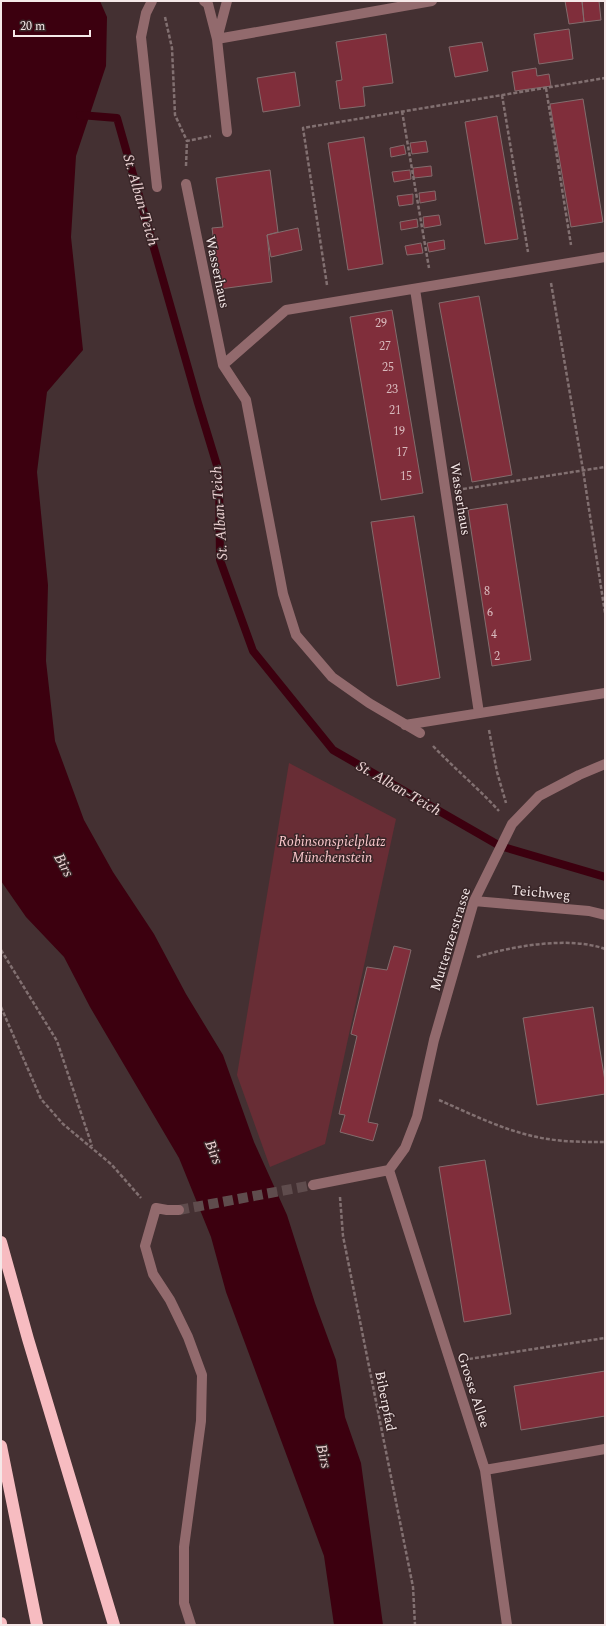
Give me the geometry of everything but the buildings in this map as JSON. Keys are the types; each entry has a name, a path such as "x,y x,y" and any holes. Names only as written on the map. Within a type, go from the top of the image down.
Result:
{"highway":[{"path":"1,1242 28,1339 114,1625"},
{"path":"1,1446 37,1625"}],"street":[{"path":"152,1 146,13 141,37 156,187"},
{"path":"204,1 208,4 217,39 227,132"},
{"path":"217,39 228,1"},
{"path":"217,39 432,1"},
{"name":"Wasserhaus","path":"186,184 223,365 246,400 283,594 296,635 332,677 369,703 420,733"},
{"path":"223,365 286,310 605,257"},
{"name":"Wasserhaus","path":"415,289 446,491 483,713"},
{"path":"405,725 605,692"},
{"name":"Muttenzerstrasse","path":"389,1170 405,1148 417,1117 434,1040 474,901 512,824 539,796 579,775 605,764"},
{"name":"Teichweg","path":"474,901 589,910 605,916"},
{"path":"313,1185 389,1170"},
{"name":"Grosse Allee","path":"389,1170 486,1470 507,1625"},
{"path":"179,1210 156,1208 145,1246 153,1274 170,1300 188,1337 202,1375 201,1421 184,1547 184,1602 191,1625"},
{"path":"486,1470 605,1449"}],"path":[{"path":"163,14 166,20 172,48 175,115 187,141 186,184"},
{"path":"330,303 303,128 605,78"},
{"path":"546,88 573,262"},
{"path":"502,95 531,270"},
{"path":"402,111 433,286"},
{"path":"187,141 227,132"},
{"path":"548,267 583,470 605,612"},
{"path":"446,491 605,467"},
{"path":"483,713 497,772 512,824"},
{"path":"420,733 460,774 481,791 512,824"},
{"path":"456,964 486,954 542,944 580,944 605,949"},
{"path":"1,950 57,1041 79,1112 87,1130 92,1147"},
{"path":"1,1007 41,1099 63,1124 111,1164 139,1198 156,1208"},
{"path":"423,1093 516,1132 562,1141 605,1142"},
{"name":"Biberpfad","path":"338,1180 344,1236 413,1587 415,1625"},
{"path":"451,1362 605,1338"}],"green space":[{"name":"Robinsonspielplatz Münchenstein","path":"289,763 396,819 325,1144 270,1167 237,1075"}],"water":[{"name":"Birs","path":"1,1 100,1 107,17 106,66 76,156 71,237 83,350 47,392 37,472 48,585 46,661 55,741 84,820 113,872 154,934 186,994 223,1055 254,1142 287,1215 315,1303 336,1360 345,1417 361,1463 383,1625 334,1625 324,1556 226,1292 211,1237 179,1158 90,1007 64,957 26,917 1,881"}],"waterway":[{"name":"St. Alban-Teich","path":"80,115 117,118 219,472 220,560 253,651 333,750 500,846 605,877"}],"tunnel":[{"path":"179,1210 313,1185"}]}
